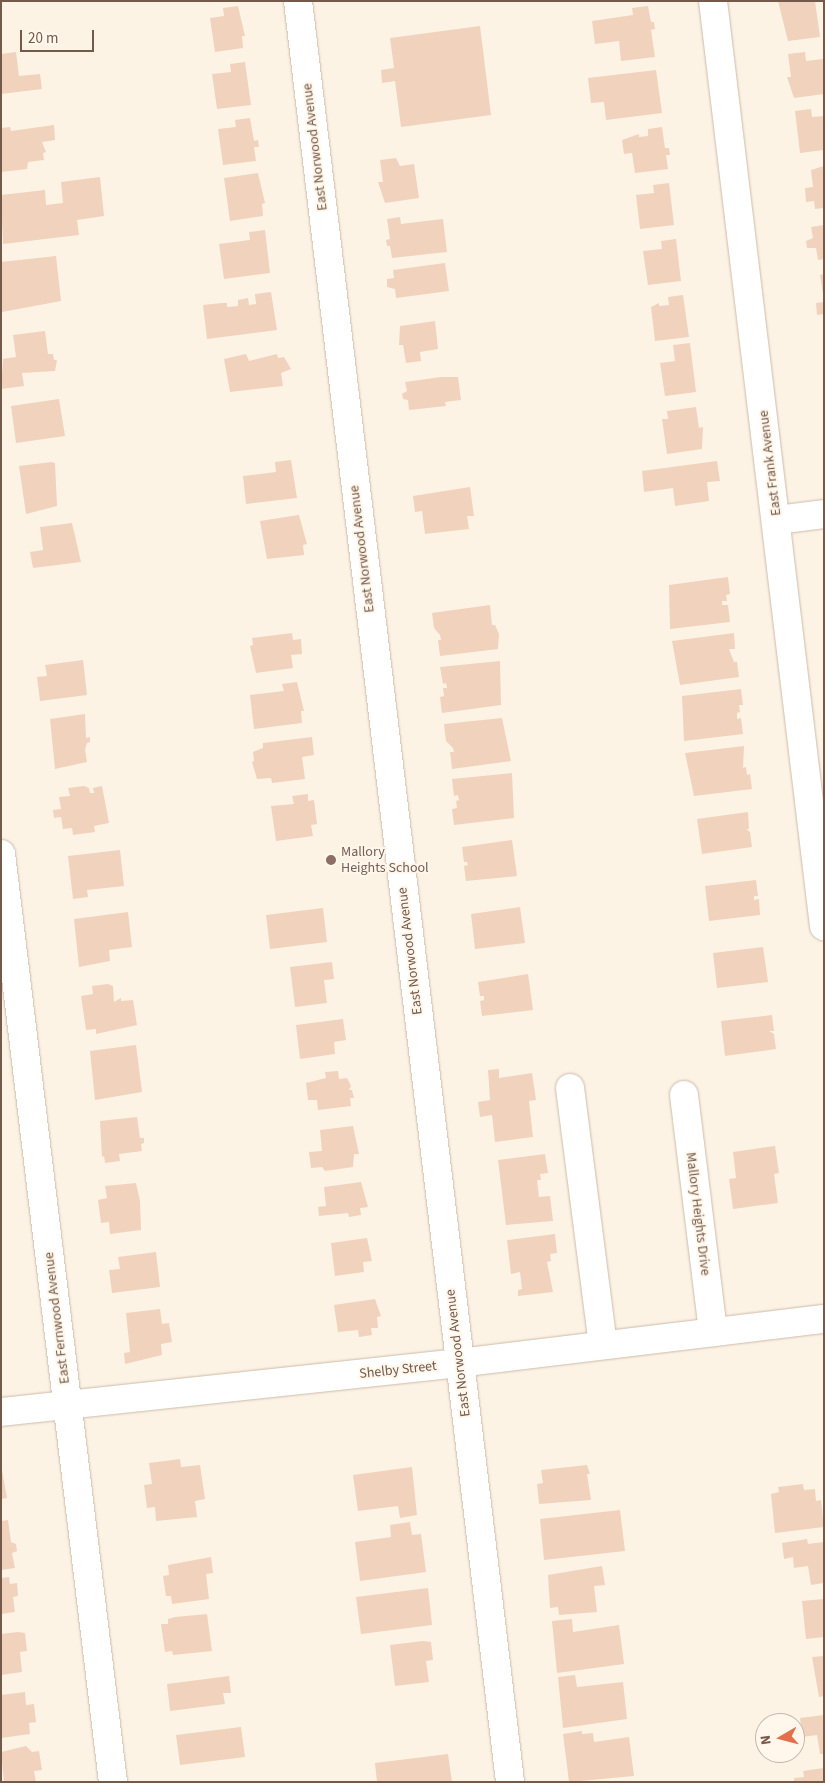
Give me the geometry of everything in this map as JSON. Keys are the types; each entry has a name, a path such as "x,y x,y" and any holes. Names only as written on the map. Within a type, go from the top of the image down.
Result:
{"street":[{"name":"East Norwood Avenue","path":"298,1 510,1782"},
{"name":"East Frank Avenue","path":"713,1 777,520 824,926"},
{"path":"777,520 824,514"},
{"name":"East Fernwood Avenue","path":"1,854 113,1782"},
{"path":"570,1088 602,1345"},
{"name":"Mallory Heights Drive","path":"684,1095 713,1332"},
{"name":"Shelby Street","path":"1,1412 67,1403 459,1363 824,1319"}],"building":[{"path":"778,1 815,1 820,37 788,41"},
{"path":"238,6 245,36 242,36 243,48 215,52 210,18 224,16 223,8"},
{"path":"648,6 651,22 654,22 655,29 651,30 655,57 621,61 619,41 595,44 592,21 633,15 632,8"},
{"path":"480,26 491,115 401,127 395,81 382,83 381,70 394,68 390,38"},
{"path":"16,52 19,76 40,74 42,89 1,94 1,54"},
{"path":"805,52 806,61 823,59 824,94 794,98 787,77 791,77 788,54"},
{"path":"245,62 251,105 217,109 212,74 231,72 230,64"},
{"path":"656,70 662,113 606,120 604,102 591,103 588,78"},
{"path":"811,109 812,117 824,116 824,150 800,153 795,111"},
{"path":"250,118 254,141 258,140 259,147 254,147 256,161 223,165 218,129 236,127 235,120"},
{"path":"54,125 55,140 42,142 46,152 43,153 44,160 28,162 27,169 1,172 1,128 10,127 11,131"},
{"path":"662,127 665,148 669,148 670,155 666,155 668,169 635,173 632,153 624,154 622,140 639,134 639,137 648,136 648,129"},
{"path":"396,158 400,166 414,164 419,198 385,203 378,182 383,182 380,160"},
{"path":"824,166 824,208 815,209 814,201 806,202 805,188 813,187 811,170"},
{"path":"258,173 265,203 262,204 263,216 230,221 224,178"},
{"path":"100,177 104,216 77,220 79,235 3,244 1,195 45,190 46,205 63,203 61,182"},
{"path":"669,183 674,225 640,229 636,195 654,193 653,185"},
{"path":"400,217 401,224 443,219 447,252 392,258 390,246 387,246 386,240 390,239 387,219"},
{"path":"824,225 824,259 818,260 816,248 807,248 806,241 813,238 811,227"},
{"path":"265,230 270,273 224,279 219,244 250,240 249,232"},
{"path":"676,239 681,281 648,285 643,251 662,249 661,241"},
{"path":"56,256 61,301 2,312 1,262"},
{"path":"445,263 449,291 396,298 395,289 387,287 387,279 394,278 393,270"},
{"path":"824,274 824,294 823,294 820,275"},
{"path":"271,292 277,330 207,339 203,305 227,303 227,307 238,306 238,300 248,298 249,305 256,304 255,294"},
{"path":"683,295 689,337 655,341 651,307 659,303 659,306 669,305 668,297"},
{"path":"824,302 824,314 817,315 816,303"},
{"path":"435,321 438,349 420,352 421,361 406,363 403,345 399,345 400,326"},
{"path":"45,331 48,354 53,354 54,360 57,360 55,371 22,373 24,386 1,389 3,359 16,357 13,335"},
{"path":"690,343 696,392 665,396 660,363 675,361 673,345"},
{"path":"246,354 249,361 277,354 278,358 284,357 291,369 281,373 283,386 230,392 224,359"},
{"path":"441,377 458,377 461,400 445,402 446,406 409,410 408,400 403,399 402,394 407,391 405,382"},
{"path":"59,399 65,436 16,443 11,406"},
{"path":"696,407 699,428 703,427 702,449 667,454 662,419 668,419 667,411"},
{"path":"291,460 297,498 246,504 243,476 276,472 275,462"},
{"path":"717,461 720,481 707,482 709,501 675,506 673,488 644,492 642,471"},
{"path":"55,463 57,506 26,514 19,466"},
{"path":"470,487 474,516 467,516 469,529 425,534 422,511 415,512 413,496"},
{"path":"299,515 307,544 303,545 304,555 267,559 260,521"},
{"path":"72,523 81,562 33,568 30,552 43,550 40,527"},
{"path":"728,577 730,594 726,595 727,601 722,601 722,605 728,605 730,622 670,629 669,585"},
{"path":"490,605 492,625 495,625 499,634 498,649 440,656 438,640 441,640 440,635 434,628 432,613"},
{"path":"292,633 293,640 301,639 302,654 291,655 293,668 256,673 250,646 253,645 252,638"},
{"path":"734,633 735,649 729,649 734,662 737,662 739,677 680,685 672,641"},
{"path":"83,660 87,695 40,701 37,677 47,676 45,665"},
{"path":"500,661 501,705 442,713 440,697 444,696 443,688 447,688 446,683 443,684 440,667"},
{"path":"297,682 304,711 301,711 302,723 254,729 250,695 284,691 282,684"},
{"path":"741,689 743,705 739,705 740,712 737,713 737,719 741,718 743,734 684,741 682,696"},
{"path":"85,714 86,738 90,737 90,742 87,743 85,750 87,762 55,769 50,719"},
{"path":"502,718 511,761 452,769 450,752 454,752 453,748 446,741 444,724"},
{"path":"312,737 314,755 302,757 305,779 272,783 271,778 257,779 252,762 254,761 253,752 263,748 263,743"},
{"path":"744,746 743,768 746,767 747,775 750,774 752,789 694,796 685,753"},
{"path":"512,773 514,818 454,825 452,809 457,808 456,801 459,800 458,795 454,796 452,779"},
{"path":"84,786 89,788 90,793 94,793 93,788 102,786 109,823 94,826 95,832 73,835 72,828 63,829 61,817 54,818 53,810 61,809 59,797 70,796 68,788"},
{"path":"308,794 308,801 314,800 317,824 311,825 313,836 276,841 271,806 294,804 292,796"},
{"path":"748,812 749,829 746,829 750,832 752,847 702,854 697,819"},
{"path":"512,840 517,876 466,881 464,866 468,865 467,862 464,862 462,847"},
{"path":"120,850 124,886 87,890 88,897 73,899 68,856"},
{"path":"756,880 758,896 754,896 754,900 759,899 760,915 709,921 705,886"},
{"path":"520,907 525,943 475,949 471,914"},
{"path":"323,908 327,942 270,949 266,915"},
{"path":"128,912 132,947 109,950 110,961 79,967 74,919"},
{"path":"763,947 768,982 717,988 713,953"},
{"path":"332,962 334,979 324,980 327,1003 295,1007 290,967"},
{"path":"528,974 533,1010 482,1016 480,1001 484,1000 484,996 480,996 478,982"},
{"path":"108,984 113,986 114,1002 121,998 121,1001 133,1000 137,1025 96,1034 96,1029 86,1030 81,996 93,994 92,986"},
{"path":"772,1015 774,1031 769,1031 774,1034 776,1049 725,1056 721,1021"},
{"path":"343,1019 346,1040 334,1042 335,1054 300,1059 296,1025"},
{"path":"136,1045 142,1092 95,1100 90,1051"},
{"path":"499,1069 499,1078 532,1073 536,1100 529,1101 533,1137 495,1142 492,1115 480,1117 478,1102 490,1100 488,1070"},
{"path":"338,1071 339,1079 347,1078 351,1086 349,1090 352,1090 354,1098 350,1098 351,1106 318,1110 317,1100 308,1100 306,1083 326,1078 325,1072"},
{"path":"137,1117 140,1138 144,1138 144,1143 141,1144 142,1151 119,1154 120,1161 105,1163 104,1156 102,1157 100,1121"},
{"path":"353,1126 359,1154 354,1154 353,1167 325,1171 322,1167 311,1168 309,1152 322,1151 320,1130"},
{"path":"775,1146 779,1173 774,1174 778,1203 733,1209 729,1179 736,1178 733,1152"},
{"path":"545,1154 548,1173 540,1174 541,1180 537,1180 539,1197 550,1196 553,1221 506,1225 498,1160"},
{"path":"361,1182 368,1207 360,1208 361,1215 349,1217 348,1213 319,1216 318,1207 326,1206 324,1187"},
{"path":"136,1183 140,1201 141,1230 110,1234 109,1222 101,1223 98,1200 107,1198 105,1186"},
{"path":"555,1234 557,1253 550,1254 551,1261 547,1262 553,1292 518,1296 518,1290 522,1289 520,1272 511,1274 507,1240"},
{"path":"367,1238 372,1261 363,1262 364,1272 335,1276 331,1243"},
{"path":"156,1252 160,1287 112,1293 109,1270 120,1269 118,1257"},
{"path":"375,1299 381,1316 377,1317 378,1328 371,1328 372,1335 359,1337 358,1330 338,1332 334,1305"},
{"path":"160,1309 162,1324 169,1323 172,1342 161,1344 162,1355 125,1364 124,1353 130,1352 126,1313"},
{"path":"180,1459 181,1467 200,1465 205,1499 195,1501 197,1517 156,1521 155,1507 147,1508 144,1485 152,1484 149,1463"},
{"path":"1,1465 7,1498 1,1499"},
{"path":"587,1465 590,1474 587,1474 591,1500 539,1504 537,1484 543,1483 541,1470"},
{"path":"412,1467 417,1515 400,1518 398,1506 358,1511 353,1475"},
{"path":"803,1484 804,1490 815,1489 816,1501 821,1500 824,1527 775,1533 771,1494 779,1492 778,1487"},
{"path":"620,1510 625,1551 544,1560 540,1519"},
{"path":"8,1520 11,1542 16,1544 17,1551 12,1553 15,1568 1,1570 1,1521"},
{"path":"410,1522 412,1535 421,1534 426,1572 360,1581 355,1542 391,1537 390,1525"},
{"path":"807,1539 808,1544 824,1542 824,1583 811,1585 808,1566 794,1568 793,1557 784,1559 782,1543"},
{"path":"211,1557 213,1573 206,1574 209,1599 172,1604 171,1596 166,1596 163,1576 169,1575 168,1565"},
{"path":"602,1566 605,1585 594,1586 597,1612 559,1615 558,1607 550,1608 548,1575"},
{"path":"9,1577 10,1584 17,1583 18,1596 13,1597 15,1612 1,1614 1,1578"},
{"path":"428,1588 432,1625 361,1634 356,1597"},
{"path":"824,1599 824,1637 806,1639 802,1601"},
{"path":"207,1614 212,1651 173,1655 172,1651 165,1652 161,1624 168,1624 168,1619 175,1617"},
{"path":"572,1619 573,1632 619,1625 624,1664 557,1673 552,1621"},
{"path":"25,1633 27,1651 20,1652 22,1672 1,1675 1,1634"},
{"path":"423,1641 431,1642 433,1660 426,1661 429,1682 395,1686 390,1645"},
{"path":"824,1656 824,1696 819,1697 812,1657"},
{"path":"575,1675 577,1687 623,1682 627,1719 563,1728 558,1677"},
{"path":"229,1676 231,1693 223,1693 225,1704 170,1711 167,1684"},
{"path":"25,1692 26,1705 34,1704 36,1722 29,1723 30,1734 1,1738 1,1695"},
{"path":"824,1715 824,1754 820,1754 817,1735 805,1737 805,1717"},
{"path":"241,1727 245,1757 180,1765 176,1735"},
{"path":"582,1731 582,1734 593,1733 594,1742 629,1737 634,1776 569,1782 563,1734"},
{"path":"26,1746 32,1752 39,1751 42,1770 34,1771 36,1782 4,1782 1,1752"},
{"path":"448,1754 452,1782 377,1782 375,1763"},
{"path":"824,1768 824,1782 794,1782 794,1778 804,1777 803,1771"}],"place":[{"name":"Mallory Heights School","path":"331,860"}]}
